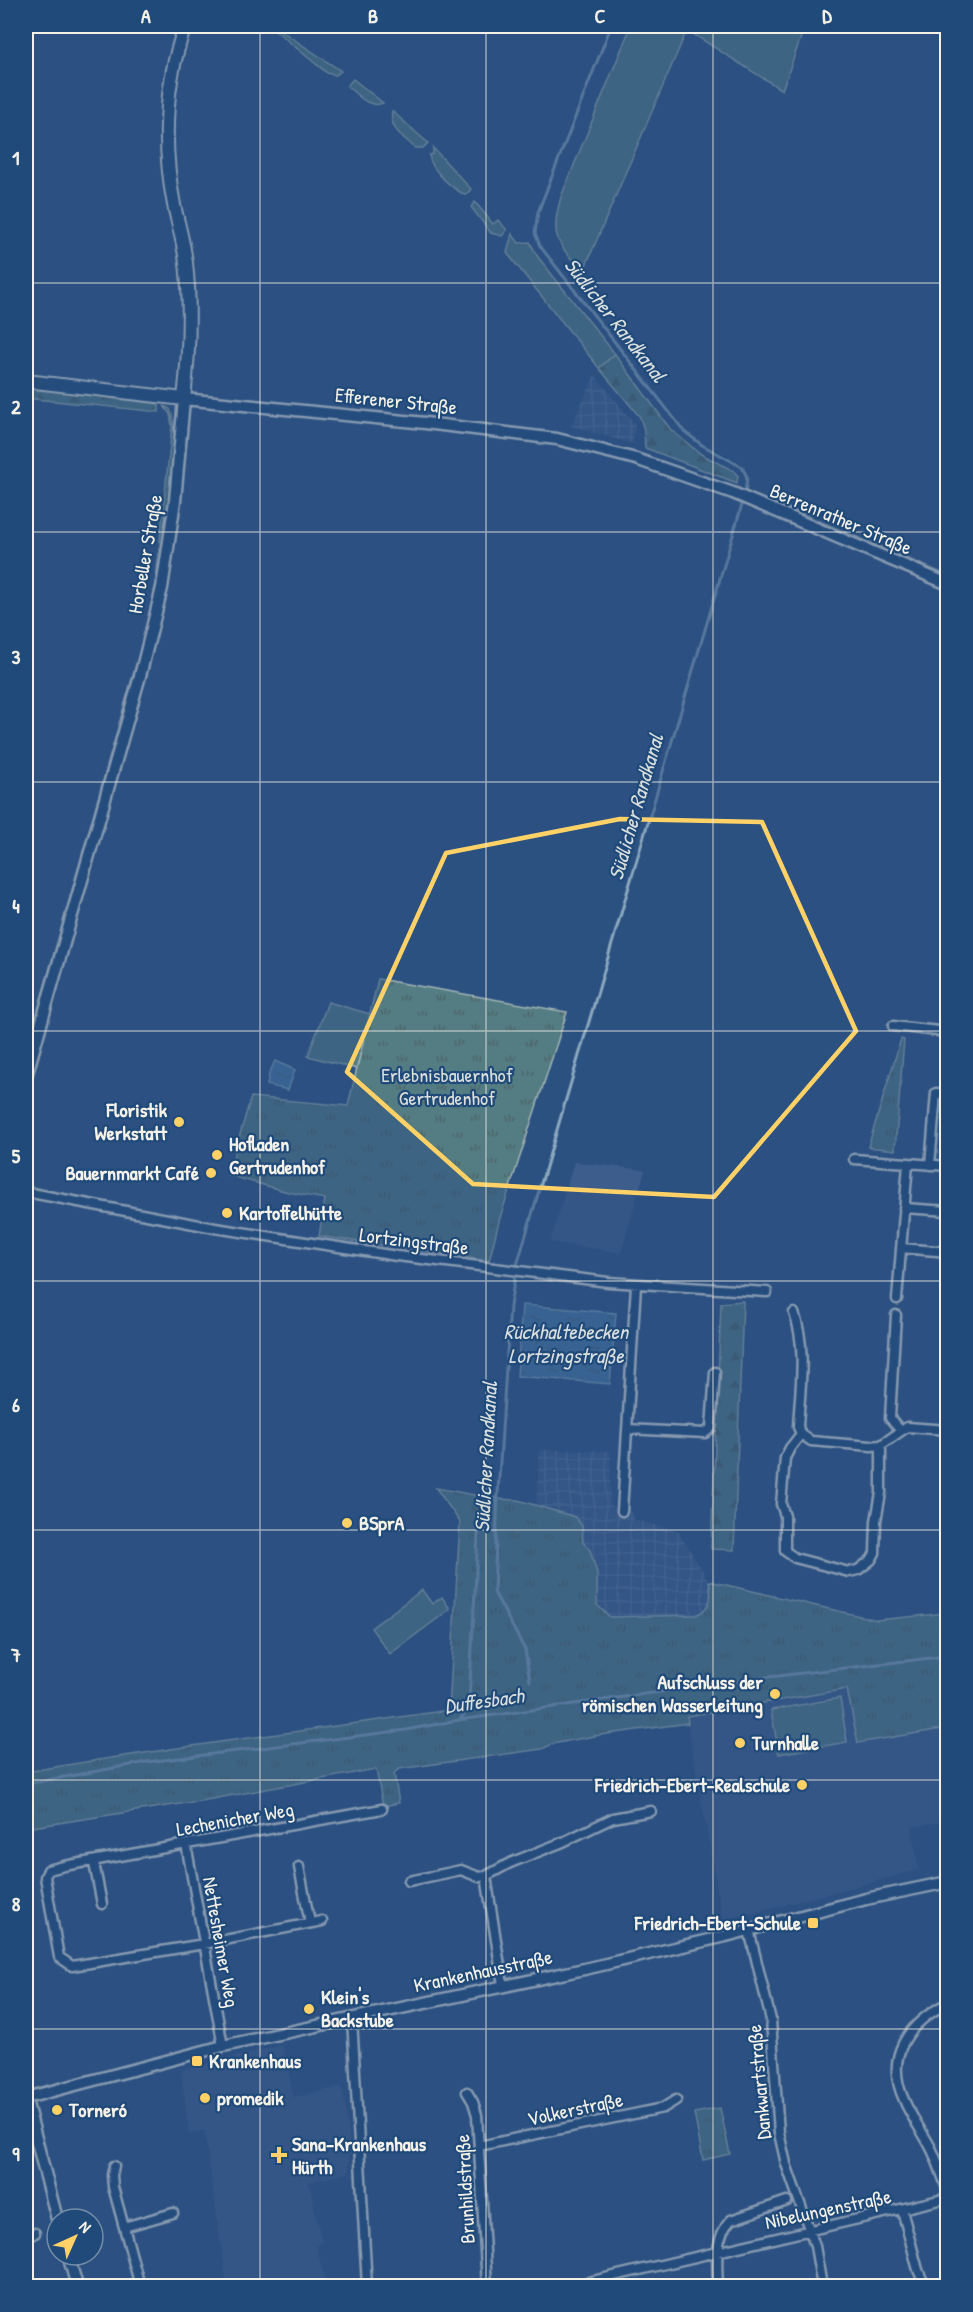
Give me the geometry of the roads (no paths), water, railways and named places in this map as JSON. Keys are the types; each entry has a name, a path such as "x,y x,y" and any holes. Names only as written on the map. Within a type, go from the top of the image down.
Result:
{"main road":[{"name":"Horbeller Straße","path":"184,399 189,302 186,261 168,171 166,117 167,93 177,47 185,26"},
{"name":"Efferener Straße","path":"26,381 184,399"}],"street":[{"name":"Efferener Straße","path":"184,399 425,423 557,439 636,459 753,502"},
{"name":"Horbeller Straße","path":"26,1077 141,676 162,588 175,501 184,399"},
{"name":"Berrenrather Straße","path":"753,502 948,584"},
{"path":"893,1026 948,1032"},
{"path":"930,1165 936,1093 948,1094"},
{"path":"854,1159 948,1166"},
{"path":"897,1299 908,1164"},
{"name":"Lortzingstraße","path":"26,1192 306,1243 636,1285 767,1292"},
{"path":"904,1208 948,1211"},
{"path":"901,1248 948,1252"},
{"path":"622,1511 636,1285"},
{"path":"794,1313 800,1328 802,1352 798,1427 801,1434 811,1441 871,1446 881,1445 906,1427 948,1430"},
{"path":"896,1315 890,1418 900,1430"},
{"path":"627,1429 705,1433 711,1428 715,1372"},
{"path":"801,1434 789,1448 785,1458 781,1504 785,1515 785,1551 795,1558 849,1572 865,1566 875,1553 876,1521 882,1477 881,1445"},
{"name":"Lechenicher Weg","path":"204,1944 72,1966 59,1957 45,1877 47,1873 64,1866 94,1863 382,1809"},
{"path":"409,1881 461,1870 479,1877 486,1876 510,1863 563,1842 613,1818 651,1811"},
{"name":"Nettesheimer Weg","path":"186,1844 223,2046"},
{"path":"94,1863 102,1904"},
{"path":"299,1868 310,1923"},
{"path":"486,1876 503,1985"},
{"name":"Krankenhausstraße","path":"26,2099 223,2046 600,1965 749,1930 866,1899 948,1882"},
{"path":"204,1944 322,1921"},
{"name":"Dankwartstraße","path":"749,1930 771,2020 779,2133 786,2164 815,2246 822,2286"},
{"path":"948,2003 913,2027 903,2041 897,2060 897,2078 903,2099 931,2147 948,2192"},
{"path":"352,2018 367,2286"},
{"name":"Brunhildstraße","path":"467,2092 477,2115 487,2286"},
{"path":"26,2099 54,2207"},
{"name":"Volkerstraße","path":"479,2146 663,2108 676,2100"},
{"path":"114,2166 113,2187 140,2286"},
{"name":"Nibelungenstraße","path":"571,2286 948,2198"},
{"name":"Nibelungenstraße","path":"716,2253 727,2224 731,2220 787,2201"},
{"path":"902,2210 918,2270 925,2286"},
{"path":"124,2228 173,2213"},
{"path":"26,2239 35,2234"},
{"path":"716,2253 718,2286"},
{"path":"71,2267 77,2286"}],"water":[{"path":"275,1061 295,1070 288,1090 267,1085"},
{"name":"Rückhaltebecken Lortzingstraße","path":"522,1305 616,1313 610,1384 517,1376"}],"waterway":[{"name":"Südlicher Randkanal","path":"611,26 538,212 535,233 540,246 684,431 702,445 742,467 747,477 745,495"},
{"name":"Südlicher Randkanal","path":"530,1681 525,1650 494,1592 510,1306 517,1265 743,501"},
{"path":"460,1719 466,1712 469,1702 478,1534 497,1495"},
{"name":"Duffesbach","path":"26,1784 147,1762 406,1730 459,1720 760,1678 948,1656"}],"place":[{"name":"Floristik Werkstatt","path":"179,1122"},
{"name":"Hofladen Gertrudenhof","path":"217,1155"},
{"name":"Bauernmarkt Café","path":"211,1173"},
{"name":"Kartoffelhütte","path":"227,1213"},
{"name":"BSprA","path":"347,1523"},
{"name":"Aufschluss der römischen Wasserleitung","path":"775,1694"},
{"name":"Turnhalle","path":"740,1743"},
{"name":"Friedrich-Ebert-Realschule","path":"802,1785"},
{"name":"Friedrich-Ebert-Schule","path":"813,1923"},
{"name":"Klein's Backstube","path":"309,2009"},
{"name":"Krankenhaus","path":"197,2061"},
{"name":"promedik","path":"205,2098"},
{"name":"Torneró","path":"57,2110"},
{"name":"Sana-Krankenhaus Hürth","path":"279,2155"}],"park label":[{"name":"Erlebnisbauernhof Gertrudenhof","path":"447,1086"}]}
